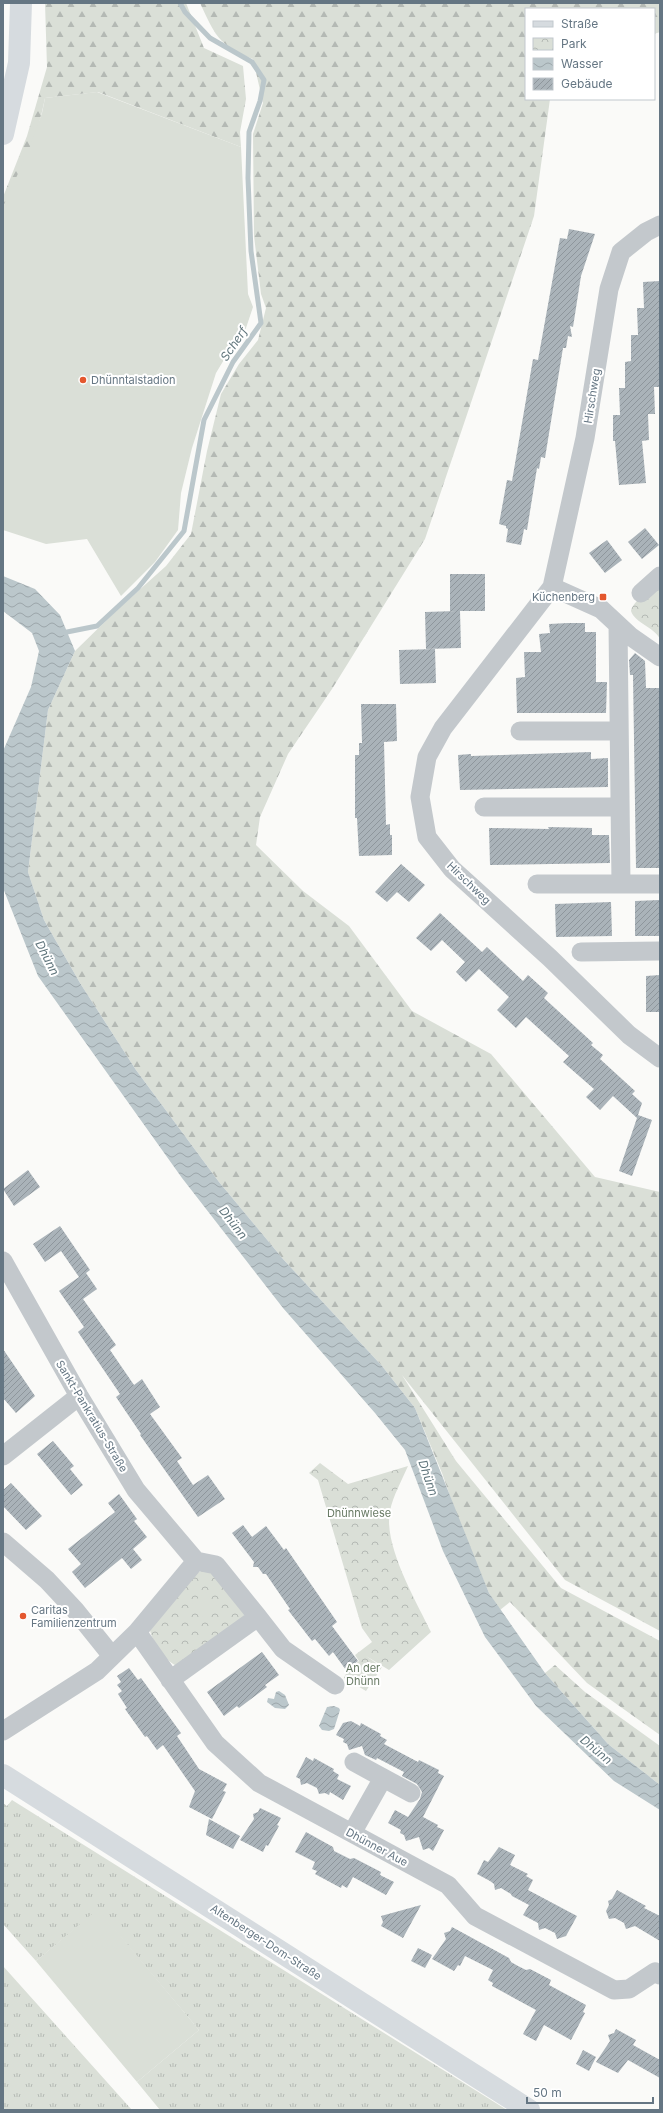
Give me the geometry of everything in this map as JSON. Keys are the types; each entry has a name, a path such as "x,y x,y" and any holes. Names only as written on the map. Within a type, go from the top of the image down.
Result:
{"main road":[{"path":"3,134 19,63 21,3"},
{"name":"Altenberger-Dom-Straße","path":"3,1775 529,2110"}],"street":[{"name":"Hirschweg","path":"660,225 646,232 621,252 609,289 585,438 552,587 443,728 427,757 420,797 427,837 452,869 550,958 629,1035 660,1058"},
{"path":"641,593 660,576"},
{"path":"552,587 601,609 618,625 660,658"},
{"path":"618,625 620,884"},
{"path":"520,731 619,731"},
{"path":"484,807 620,807"},
{"path":"537,884 660,884"},
{"path":"581,952 660,951"},
{"name":"Sankt-Pankratius-Straße","path":"3,1261 79,1396 136,1490 196,1561"},
{"path":"3,1456 79,1396"},
{"path":"3,1542 47,1580 75,1610 112,1656"},
{"path":"3,1731 97,1671 137,1632 196,1561 216,1565 283,1649 336,1685"},
{"path":"170,1680 258,1618"},
{"name":"Dhünner Aue","path":"137,1632 203,1728 236,1764 259,1783 448,1885 476,1916 614,1990 629,1989 655,1972 660,1975"},
{"path":"354,1762 411,1793"},
{"path":"352,1833 383,1778"}],"green space":[{"path":"45,3 186,3 204,48 243,66 246,99 240,132 241,147 98,92 45,98 34,140 17,182 3,207 3,197 27,136 47,67"},
{"path":"200,3 660,3 660,32 655,34 655,8 525,8 525,100 550,100 534,216 425,539 332,689 288,754 260,817 256,845 303,891 349,926 412,1011 491,1054 595,1177 660,1192 660,1631 565,1580 402,1375 456,1461 561,1588 660,1641 660,1735 587,1683 510,1602 500,1610 489,1593 458,1519 442,1473 415,1408 382,1366 283,1259 219,1182 136,1070 80,983 44,920 28,872 48,710 75,651 118,609 166,566 191,534 207,451 221,394 239,364 258,340 266,308 261,294 254,236 253,134 263,103 253,59 241,54 225,44 214,31"},
{"path":"97,92 241,147 248,294 253,307 244,334 228,353 216,373 192,448 181,493 178,530 155,562 121,596 87,539 46,544 3,530 3,207 29,149 42,113 45,98"},
{"path":"660,586 660,639 654,631 636,619 631,611 635,603 643,596 652,589"},
{"name":"Dhünnwiese","path":"320,1463 348,1484 408,1466 391,1505 389,1525 391,1540 402,1573 431,1632 389,1670 366,1656 382,1667 366,1691 344,1678 347,1671 359,1661 355,1655 372,1642 362,1628 318,1480 309,1473"},
{"path":"205,1569 209,1569 245,1614 241,1621 178,1666 164,1656 153,1638 150,1628 197,1573"},
{"path":"206,1592 217,1606 203,1617 192,1603"},
{"path":"555,1665 585,1692 660,1746 660,1785 608,1744 545,1673"},
{"path":"12,1800 507,2110 160,2110 137,2082 199,2030 98,1910 36,1961 3,1924 3,1803 7,1806"},
{"path":"98,1909 199,2030 137,2082 36,1961"},
{"path":"3,1966 132,2110 3,2110"}],"water":[{"name":"Dhünn","path":"3,576 35,589 60,615 75,651 48,710 28,872 44,920 80,983 136,1070 219,1182 283,1259 382,1366 415,1408 489,1593 545,1673 608,1744 660,1785 660,1810 614,1781 536,1706 485,1637 443,1551 405,1450 375,1413 283,1308 182,1178 38,976 3,888 3,751 31,687 39,651 32,633 3,611"},
{"path":"279,1691 285,1695 289,1705 285,1709 275,1708 267,1702 268,1698 274,1699 276,1692"},
{"path":"334,1706 340,1710 334,1729 329,1731 322,1730 319,1726 327,1707"}],"building":[{"path":"569,229 595,234 581,276 573,327 570,326 572,337 568,336 566,348 563,348 545,458 541,457 539,469 537,468 527,530 524,529 521,545 506,542 508,529 506,526 499,524 507,480 512,481 533,359 538,360 560,238 567,239"},
{"path":"660,281 660,387 654,387 655,414 648,414 649,440 642,441 646,483 619,485 615,441 613,441 613,415 620,415 619,388 625,388 625,362 631,361 631,335 638,335 637,308 644,308 643,282"},
{"path":"645,528 659,545 642,559 628,542"},
{"path":"607,540 622,560 605,573 589,553"},
{"path":"450,574 485,574 485,611 460,611 461,648 426,649 425,612 456,611 450,611"},
{"path":"585,623 585,632 596,632 596,682 607,682 606,713 517,713 516,678 525,677 524,652 541,652 539,634 550,633 549,624"},
{"path":"435,649 436,683 400,684 399,650"},
{"path":"635,653 645,661 646,688 660,688 660,868 636,868 633,675 630,675 629,660"},
{"path":"361,704 396,704 397,741 384,742 386,825 390,824 390,835 392,835 392,855 359,856 357,818 355,818 355,755 359,755 359,743 362,743"},
{"path":"591,752 591,759 608,758 608,787 460,790 458,755 471,754 471,756"},
{"path":"548,827 592,828 592,835 609,835 610,863 490,865 489,828 549,829"},
{"path":"401,864 425,885 409,902 397,892 387,902 375,892"},
{"path":"659,900 660,936 635,936 635,901"},
{"path":"611,902 612,936 556,937 555,904"},
{"path":"440,913 482,952 487,947 523,981 528,975 548,993 544,998 593,1043 591,1045 603,1055 600,1059 635,1091 632,1094 642,1103 637,1118 613,1096 600,1110 586,1097 594,1089 563,1062 569,1056 526,1017 516,1028 497,1010 509,997 479,969 466,982 456,972 465,962 442,940 431,951 416,938"},
{"path":"660,975 660,1012 646,1012 646,976"},
{"path":"638,1115 652,1120 632,1176 619,1171"},
{"path":"28,1170 40,1187 14,1206 3,1189"},
{"path":"60,1226 90,1270 86,1273 97,1289 83,1299 116,1345 110,1350 134,1385 142,1379 160,1407 150,1414 182,1458 177,1461 193,1485 208,1475 225,1499 198,1517 140,1435 141,1434 116,1397 120,1394 78,1332 84,1327 59,1291 79,1277 61,1251 45,1262 33,1244"},
{"path":"3,1349 35,1396 16,1413 3,1398"},
{"path":"53,1441 74,1466 70,1469 83,1485 71,1495 37,1454"},
{"path":"11,1483 42,1516 26,1530 3,1506 3,1490"},
{"path":"119,1494 137,1519 134,1521 147,1537 133,1549 142,1560 131,1569 122,1558 85,1588 72,1572 81,1564 68,1549 115,1512 108,1503"},
{"path":"243,1525 252,1537 266,1526 284,1550 286,1548 337,1622 332,1626 358,1661 346,1670 333,1652 329,1656 315,1639 312,1641 288,1610 290,1609 266,1574 263,1574 258,1567 253,1567 254,1562 232,1533"},
{"path":"262,1652 279,1675 265,1685 267,1687 239,1708 237,1706 224,1716 207,1692"},
{"path":"129,1668 138,1680 141,1678 181,1733 177,1736 199,1769 227,1784 223,1791 226,1792 212,1819 189,1807 195,1791 163,1745 157,1750 147,1736 145,1737 125,1709 127,1708 118,1694 122,1691 117,1685 121,1682 117,1676"},
{"path":"351,1721 360,1726 361,1723 381,1734 380,1736 387,1740 384,1744 418,1762 419,1760 439,1770 438,1773 444,1776 423,1817 444,1830 433,1851 429,1848 423,1850 419,1837 406,1841 404,1835 400,1833 401,1830 388,1823 395,1810 408,1817 420,1799 422,1792 417,1784 402,1776 404,1772 377,1758 376,1760 365,1755 362,1746 349,1750 347,1744 343,1742 344,1739 336,1735 343,1723"},
{"path":"306,1757 313,1761 314,1758 334,1769 333,1771 339,1775 337,1779 351,1786 343,1800 330,1792 329,1795 325,1793 319,1794 317,1788 307,1783 301,1785 300,1779 296,1777"},
{"path":"260,1808 281,1818 277,1825 279,1826 263,1852 240,1840 254,1819 253,1814 258,1812"},
{"path":"209,1819 240,1836 233,1849 206,1835"},
{"path":"306,1832 333,1847 334,1851 350,1859 354,1858 381,1872 380,1875 394,1882 386,1895 353,1877 347,1888 342,1885 341,1888 315,1874 317,1871 312,1869 315,1862 295,1852"},
{"path":"499,1847 515,1855 510,1865 528,1874 526,1876 533,1880 528,1890 577,1916 566,1936 557,1939 555,1933 545,1928 539,1930 538,1923 523,1915 529,1905 501,1888 495,1890 494,1884 477,1874 484,1860 488,1862"},
{"path":"617,1890 646,1906 644,1908 660,1916 660,1941 635,1926 626,1929 624,1923 615,1918 609,1919 606,1911 609,1905 608,1901 612,1899"},
{"path":"421,1905 403,1938 381,1926 383,1922 381,1916"},
{"path":"452,1927 509,1958 511,1962 518,1966 526,1970 530,1969 551,1980 549,1985 586,2005 583,2012 585,2013 571,2040 544,2025 536,2041 523,2034 536,2010 492,1986 493,1983 488,1980 493,1970 465,1956 460,1966 458,1965 454,1971 432,1959 446,1939 444,1933 450,1931"},
{"path":"418,1948 432,1955 425,1968 411,1961"},
{"path":"616,2029 636,2040 633,2045 660,2060 660,2078 628,2060 618,2073 596,2062 610,2041 608,2035 614,2033"},
{"path":"583,2050 596,2057 589,2071 576,2064"}],"waterway":[{"name":"Scherf","path":"62,633 97,626 138,588 184,531 204,420 233,362 261,323 251,251 248,178 249,132 260,101 264,80 252,62 210,38 185,12 180,3"}],"place":[{"name":"Dhünntalstadion","path":"83,380"},
{"name":"Küchenberg","path":"603,597"},
{"name":"Caritas Familienzentrum","path":"23,1616"}],"park label":[{"name":"An der Dhünn","path":"363,1674"}]}
